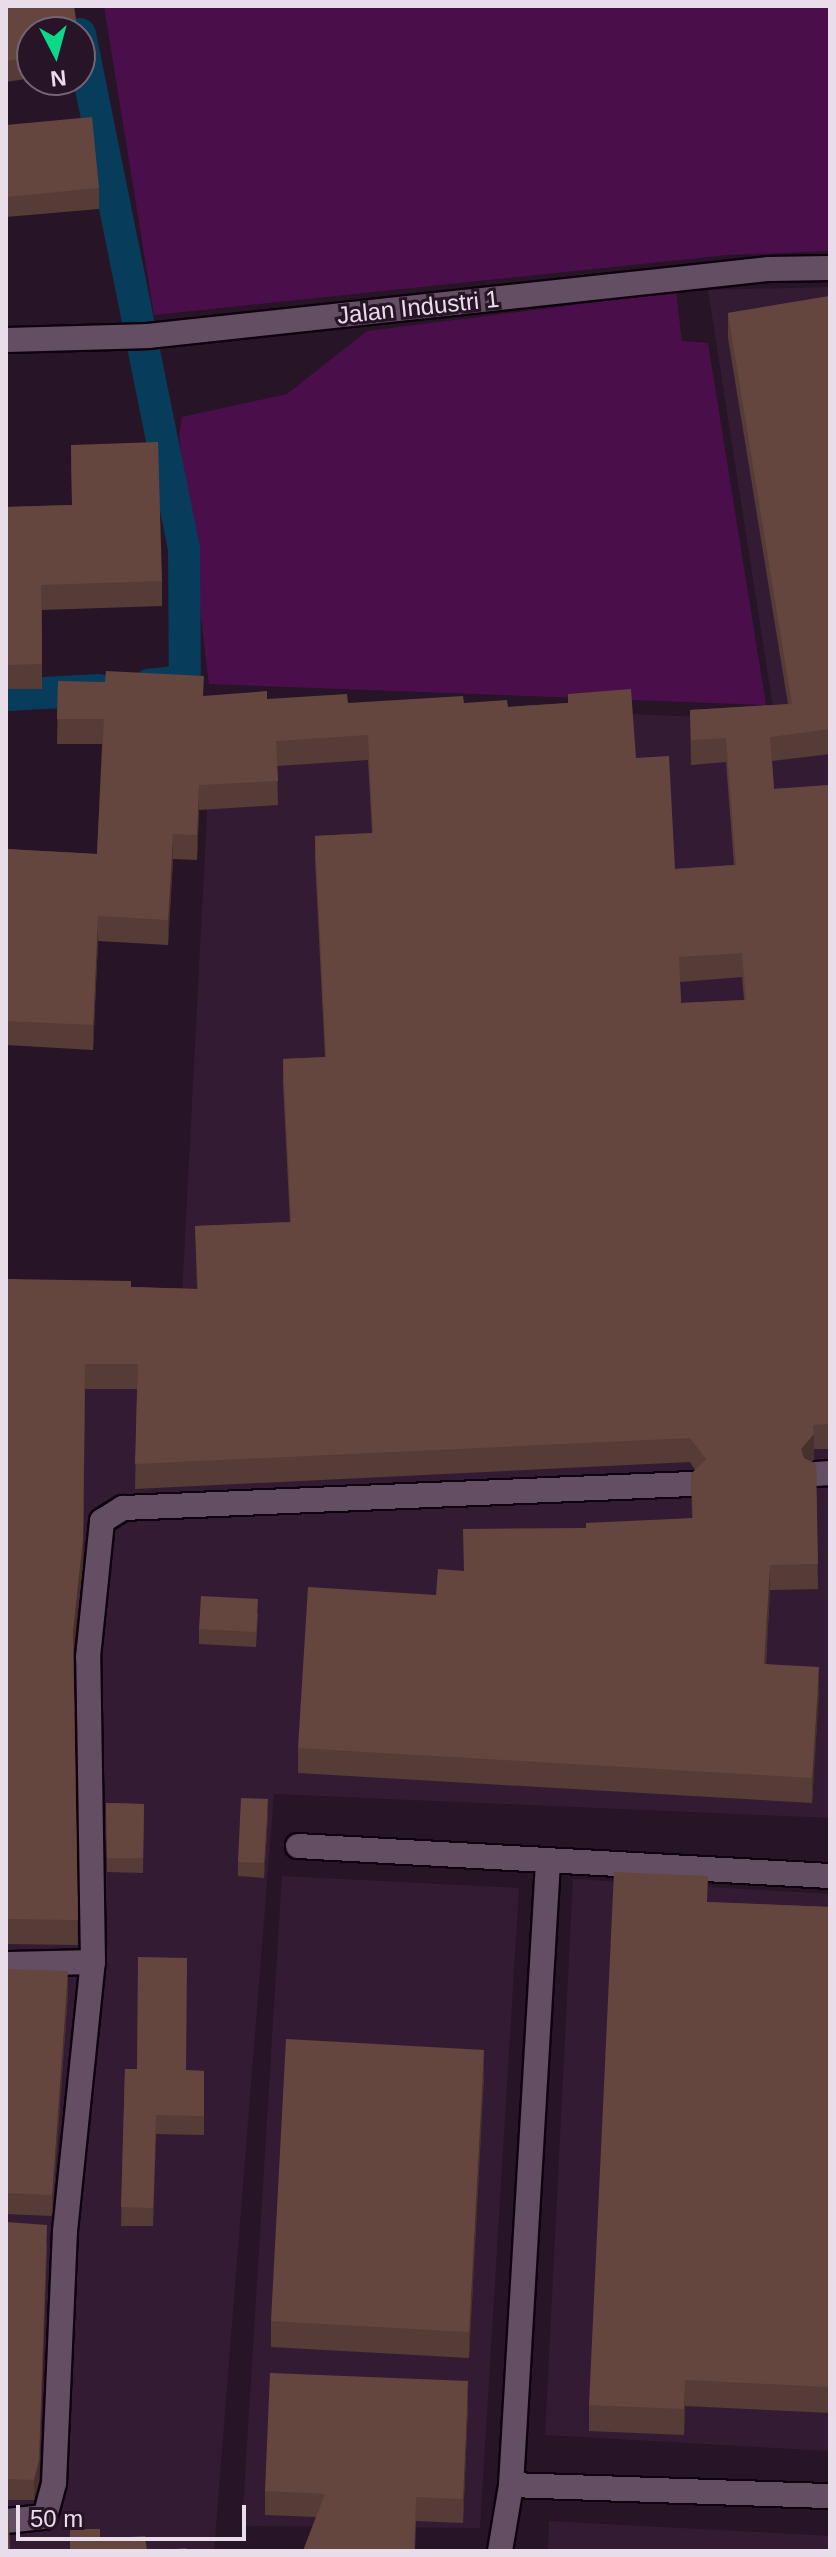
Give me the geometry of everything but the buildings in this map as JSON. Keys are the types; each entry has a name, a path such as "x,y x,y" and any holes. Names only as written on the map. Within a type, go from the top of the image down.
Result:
{"street":[{"name":"Jalan Industri 1","path":"6,340 137,336 769,269 830,268"},
{"path":"6,2521 38,2519 50,2508 65,2231 93,1962 88,1657 102,1521 111,1512 691,1484"},
{"path":"298,1846 548,1863 830,1876"},
{"path":"500,2551 511,2485 548,1863"},
{"path":"6,1964 93,1962"},
{"path":"36,2230 65,2231"},
{"path":"511,2485 830,2496"}],"shaded area":[{"path":"104,6 830,6 830,251 727,255 154,315"},
{"path":"830,287 830,1818 274,1794 214,2551 6,2551 6,1290 182,1297 213,697 775,720 708,290"},
{"path":"676,292 682,341 708,343 766,705 209,684 179,436 182,417 287,394 367,331"},
{"path":"282,1876 519,1888 480,2528 242,2526"},
{"path":"573,1879 830,1894 830,2451 545,2435"},
{"path":"549,2521 830,2536 830,2551 548,2551"}],"waterway":[{"path":"93,96 184,549 185,681 149,685"},
{"path":"6,695 99,690"}]}
